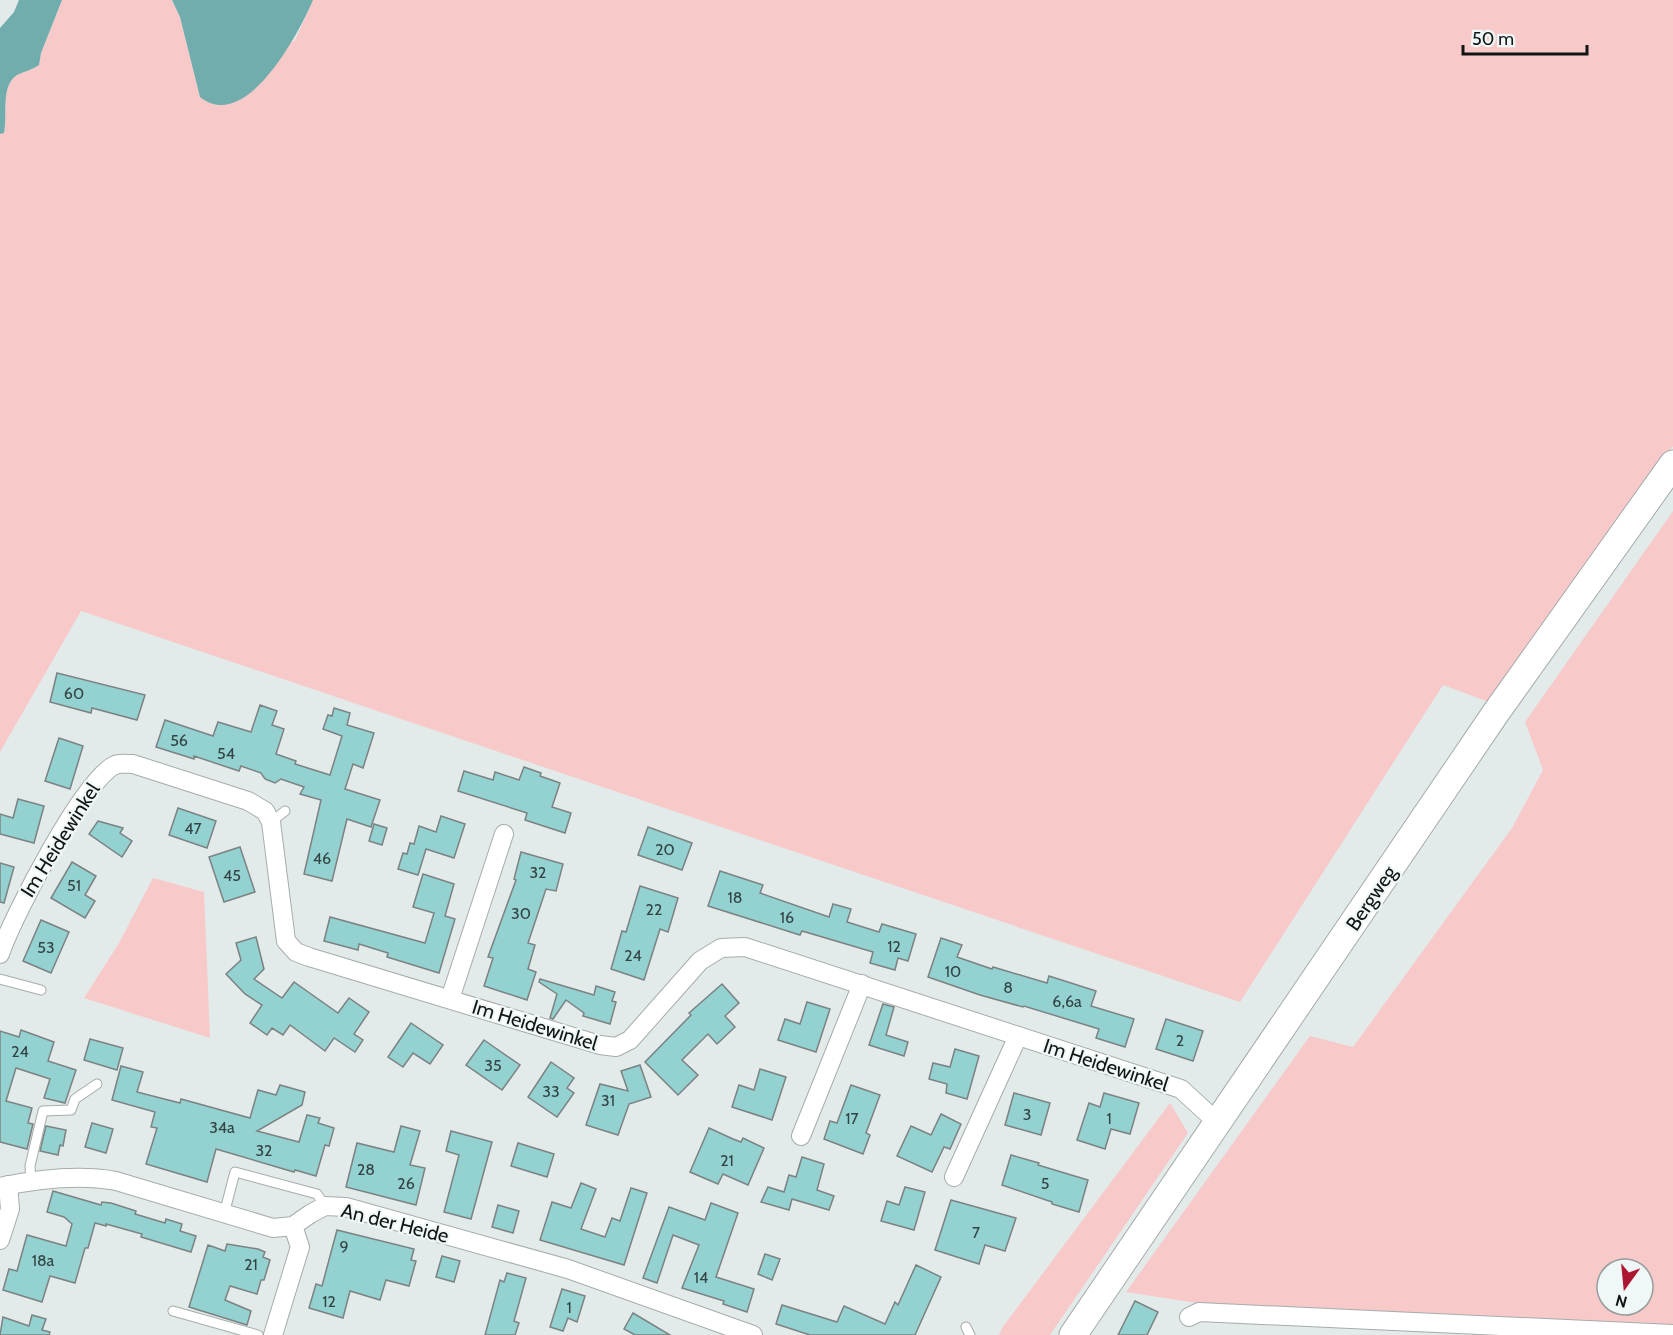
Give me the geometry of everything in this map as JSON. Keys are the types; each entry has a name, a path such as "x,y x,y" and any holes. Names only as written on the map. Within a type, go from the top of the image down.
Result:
{"main road":[{"name":"Bergweg","path":"1073,1335 1495,714 1673,464"}],"street":[{"name":"Im Heidewinkel","path":"0,954 20,905 72,816 101,775 116,764 133,764 248,801 265,812 278,816 286,941 296,952 600,1045 616,1047 630,1040 700,961 721,948 745,947 1181,1089 1218,1123"},
{"name":"Im Heidewinkel","path":"450,999 504,834"},
{"path":"801,1136 862,984"},
{"name":"Im Heidewinkel","path":"954,1177 1018,1036"},
{"path":"0,1240 10,1209 4,1186 93,1177 116,1181 273,1228 293,1226 300,1247 273,1335"},
{"name":"An der Heide","path":"293,1226 325,1206 346,1207 568,1269 721,1330 753,1335"},
{"path":"1189,1317 1198,1312 1673,1334"}],"lane":[{"path":"0,979 41,990"},
{"path":"31,1182 30,1166 43,1112 71,1110 75,1099 97,1084"},
{"path":"224,1214 235,1172 317,1194 325,1206"},
{"path":"173,1311 258,1335"}],"shaded area":[{"path":"62,0 172,0 180,17 200,97 295,40 313,0 1673,0 1673,446 1494,704 1443,685 1240,1002 81,611 0,752 0,134 4,133 8,86 17,75 39,65 41,53"},
{"path":"1673,511 1673,1328 1229,1308 1126,1292 1310,1036 1353,1047 1512,828 1543,770 1525,722"},
{"path":"153,878 204,892 210,1038 84,998 119,943"},
{"path":"1170,1103 1188,1133 1050,1335 999,1335 1002,1328"}],"water":[{"path":"19,0 62,0 41,53 39,65 17,75 8,86 4,133 0,134 0,28 14,12"},
{"path":"172,0 313,0 296,34 268,75 252,91 235,102 217,105 200,97 180,17"}],"building":[{"path":"57,673 145,695 137,720 92,708 91,713 50,702"},
{"path":"260,705 277,711 272,725 284,729 276,754 296,761 295,764 330,775 342,736 323,729 328,715 332,716 334,708 350,713 347,725 374,733 363,768 353,764 345,789 380,800 371,827 347,819 332,881 304,874 321,800 300,794 304,787 281,779 275,783 265,779 261,773 241,766 239,771 194,756 194,759 156,747 165,720 213,736 218,722 251,732"},
{"path":"59,738 83,746 70,789 45,781"},
{"path":"524,767 560,783 552,807 571,813 565,833 525,820 527,813 458,791 464,771 493,780 495,772 519,780"},
{"path":"18,799 44,806 34,843 0,834 0,814 13,818"},
{"path":"178,808 216,821 207,848 169,835"},
{"path":"441,816 465,824 454,858 426,849 418,875 398,869 403,853 407,854 410,843 414,844 419,826 436,832"},
{"path":"98,821 123,828 120,833 132,841 122,857 89,834"},
{"path":"374,824 387,828 382,845 369,841"},
{"path":"648,827 692,843 682,870 638,855"},
{"path":"240,847 255,892 224,902 209,857"},
{"path":"521,852 563,864 556,891 546,889 528,943 535,945 528,969 536,972 527,1000 484,986 493,958 488,957 516,880 514,879"},
{"path":"72,862 96,876 85,895 95,901 85,918 51,898"},
{"path":"0,863 14,867 4,903 0,902"},
{"path":"720,871 763,885 760,893 829,917 833,904 851,909 847,922 879,932 882,924 916,934 908,961 898,958 895,970 870,963 873,952 802,931 800,935 708,906"},
{"path":"423,874 454,884 445,916 455,919 439,973 387,957 388,953 359,944 358,950 324,941 330,917 425,943 434,913 413,907"},
{"path":"640,886 678,898 668,932 660,929 644,980 611,969 622,931 626,932"},
{"path":"41,920 69,932 51,973 23,961"},
{"path":"256,937 264,969 254,979 282,998 294,982 338,1013 349,998 369,1012 354,1034 363,1040 355,1052 334,1038 325,1051 290,1025 283,1035 272,1028 267,1035 250,1023 262,1005 245,994 226,974 241,960 236,943"},
{"path":"941,938 962,945 957,957 992,969 993,967 1047,983 1049,976 1096,991 1091,1006 1134,1019 1125,1047 1096,1038 1099,1029 980,995 928,977"},
{"path":"540,979 594,995 596,986 615,992 612,1001 616,1002 610,1024 583,1016 584,1013 566,1000 553,1019 550,1018 557,994 539,982"},
{"path":"722,984 739,1003 725,1016 735,1027 717,1044 708,1034 682,1060 698,1075 678,1095 645,1062 691,1015 689,1013"},
{"path":"807,1002 830,1009 816,1052 778,1040 785,1019 800,1024"},
{"path":"883,1004 894,1007 886,1035 908,1042 904,1056 869,1045"},
{"path":"1166,1019 1203,1031 1193,1061 1156,1049"},
{"path":"411,1023 443,1045 430,1064 413,1053 403,1067 388,1057"},
{"path":"21,1030 54,1042 48,1061 76,1070 65,1103 44,1098 50,1079 16,1068 6,1101 32,1108 28,1123 33,1124 27,1149 0,1142 0,1031 19,1037"},
{"path":"90,1039 123,1048 117,1070 84,1060"},
{"path":"484,1040 520,1065 502,1090 466,1065"},
{"path":"955,1049 979,1056 967,1099 946,1093 947,1084 929,1079 933,1063 950,1067"},
{"path":"551,1062 574,1078 567,1088 574,1093 557,1117 528,1097"},
{"path":"640,1065 651,1097 629,1104 618,1135 586,1125 600,1084 628,1091 621,1071"},
{"path":"121,1066 143,1072 137,1092 180,1103 181,1099 250,1118 258,1090 276,1095 280,1085 305,1092 302,1105 257,1131 299,1142 307,1115 320,1118 318,1123 334,1128 329,1146 325,1145 316,1176 295,1170 294,1172 216,1149 207,1182 146,1164 157,1128 151,1127 155,1112 112,1100"},
{"path":"760,1069 786,1077 772,1120 732,1107 739,1085 754,1090"},
{"path":"851,1085 880,1095 866,1133 870,1135 863,1154 824,1139 830,1121 837,1123"},
{"path":"1014,1093 1050,1103 1041,1135 1005,1125"},
{"path":"1104,1093 1139,1103 1130,1134 1111,1129 1105,1149 1077,1140 1089,1103 1100,1107"},
{"path":"941,1114 961,1124 950,1149 944,1147 932,1172 897,1156 911,1126 931,1135"},
{"path":"92,1123 113,1129 106,1153 85,1147"},
{"path":"46,1126 66,1130 63,1146 60,1145 58,1155 40,1151"},
{"path":"401,1126 420,1131 410,1165 425,1168 416,1205 346,1187 357,1143 394,1152"},
{"path":"709,1128 741,1142 743,1138 764,1148 748,1185 723,1174 718,1184 690,1172"},
{"path":"451,1131 492,1142 471,1219 444,1212 459,1155 446,1151"},
{"path":"518,1143 554,1154 547,1177 511,1166"},
{"path":"1011,1155 1088,1180 1079,1212 1002,1185"},
{"path":"802,1157 824,1164 817,1190 834,1196 829,1210 792,1199 789,1210 761,1202 768,1187 784,1192 789,1175 796,1177"},
{"path":"581,1183 596,1189 581,1229 605,1237 612,1218 620,1221 631,1188 647,1193 624,1265 540,1240 552,1202 571,1208"},
{"path":"905,1187 925,1192 914,1230 881,1221 887,1201 899,1205"},
{"path":"53,1191 101,1205 102,1202 111,1203 136,1211 135,1214 165,1223 166,1219 182,1224 180,1231 196,1236 191,1252 141,1237 142,1234 95,1223 75,1283 50,1276 42,1302 3,1290 9,1269 17,1271 27,1235 66,1246 72,1224 64,1217 47,1212"},
{"path":"951,1200 1016,1218 1005,1251 985,1245 979,1264 935,1250"},
{"path":"711,1203 738,1213 716,1277 754,1289 747,1312 723,1304 724,1301 682,1288 699,1245 673,1235 657,1283 643,1278 669,1207 705,1220"},
{"path":"498,1205 519,1211 513,1233 492,1227"},
{"path":"337,1230 414,1249 411,1260 416,1261 409,1286 386,1280 380,1300 350,1291 343,1318 309,1308 316,1284 322,1286"},
{"path":"227,1244 258,1249 265,1252 263,1257 270,1260 257,1294 230,1286 225,1300 251,1311 247,1325 189,1307 208,1245 225,1251"},
{"path":"765,1254 780,1259 772,1280 758,1274"},
{"path":"442,1256 460,1261 454,1282 436,1277"},
{"path":"916,1265 941,1277 915,1335 810,1335 776,1324 782,1305 837,1322 844,1306 885,1324 895,1302 898,1305"},
{"path":"507,1273 526,1278 514,1321 519,1323 515,1335 485,1335 500,1280 504,1282"},
{"path":"562,1289 585,1296 577,1322 568,1318 563,1331 550,1327"},
{"path":"1135,1301 1158,1312 1147,1335 1118,1335"},
{"path":"633,1313 670,1335 635,1335 624,1329"},
{"path":"32,1315 46,1319 42,1330 50,1332 49,1335 0,1335 3,1317 29,1326"}]}
